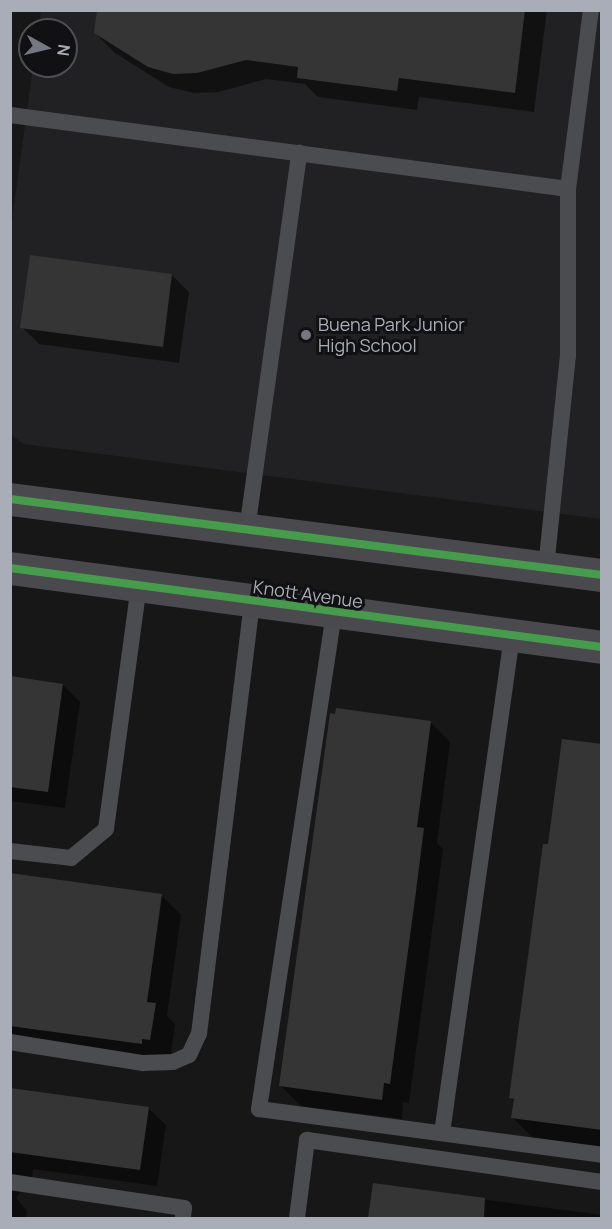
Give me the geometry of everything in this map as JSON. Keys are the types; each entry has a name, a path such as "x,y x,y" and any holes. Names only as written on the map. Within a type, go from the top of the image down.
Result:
{"main road":[{"path":"10,499 602,575"},
{"name":"Knott Avenue","path":"10,568 602,647"}],"lane":[{"path":"546,568 568,356 567,189 591,10"},
{"path":"10,115 567,189"},
{"path":"247,530 299,153"},
{"path":"10,851 70,858 106,830 138,586"},
{"path":"10,1042 143,1063 173,1062 189,1055 199,1034 252,602"},
{"path":"334,613 259,1109 602,1155"},
{"path":"442,1133 512,636"},
{"path":"297,1218 308,1140 602,1182"},
{"path":"10,1182 184,1208 183,1218"}],"shaded area":[{"name":"Buena Park Junior High School","path":"41,11 601,11 601,519 24,444 11,435 10,235 31,78 78,78 78,18 40,18"}],"building":[{"path":"97,10 525,10 515,93 399,78 397,91 297,78 298,67 246,60 197,73 173,74 148,67 94,33"},
{"path":"30,255 172,274 163,347 20,328"},
{"path":"10,676 63,684 48,792 10,787"},
{"path":"336,708 431,721 417,827 424,828 415,899 390,1084 384,1083 382,1100 279,1086 330,713 335,714"},
{"path":"562,739 602,744 602,1130 511,1118 514,1099 509,1098 543,844 548,844"},
{"path":"10,873 162,894 147,1002 156,1003 150,1040 142,1039 142,1044 10,1026"},
{"path":"10,1088 149,1107 140,1170 10,1152"},
{"path":"373,1183 485,1198 484,1218 368,1218"}],"cycle path":[{"path":"10,499 602,575"},
{"path":"10,568 602,647"}],"place":[{"name":"Buena Park Junior High School","path":"306,335"}]}
